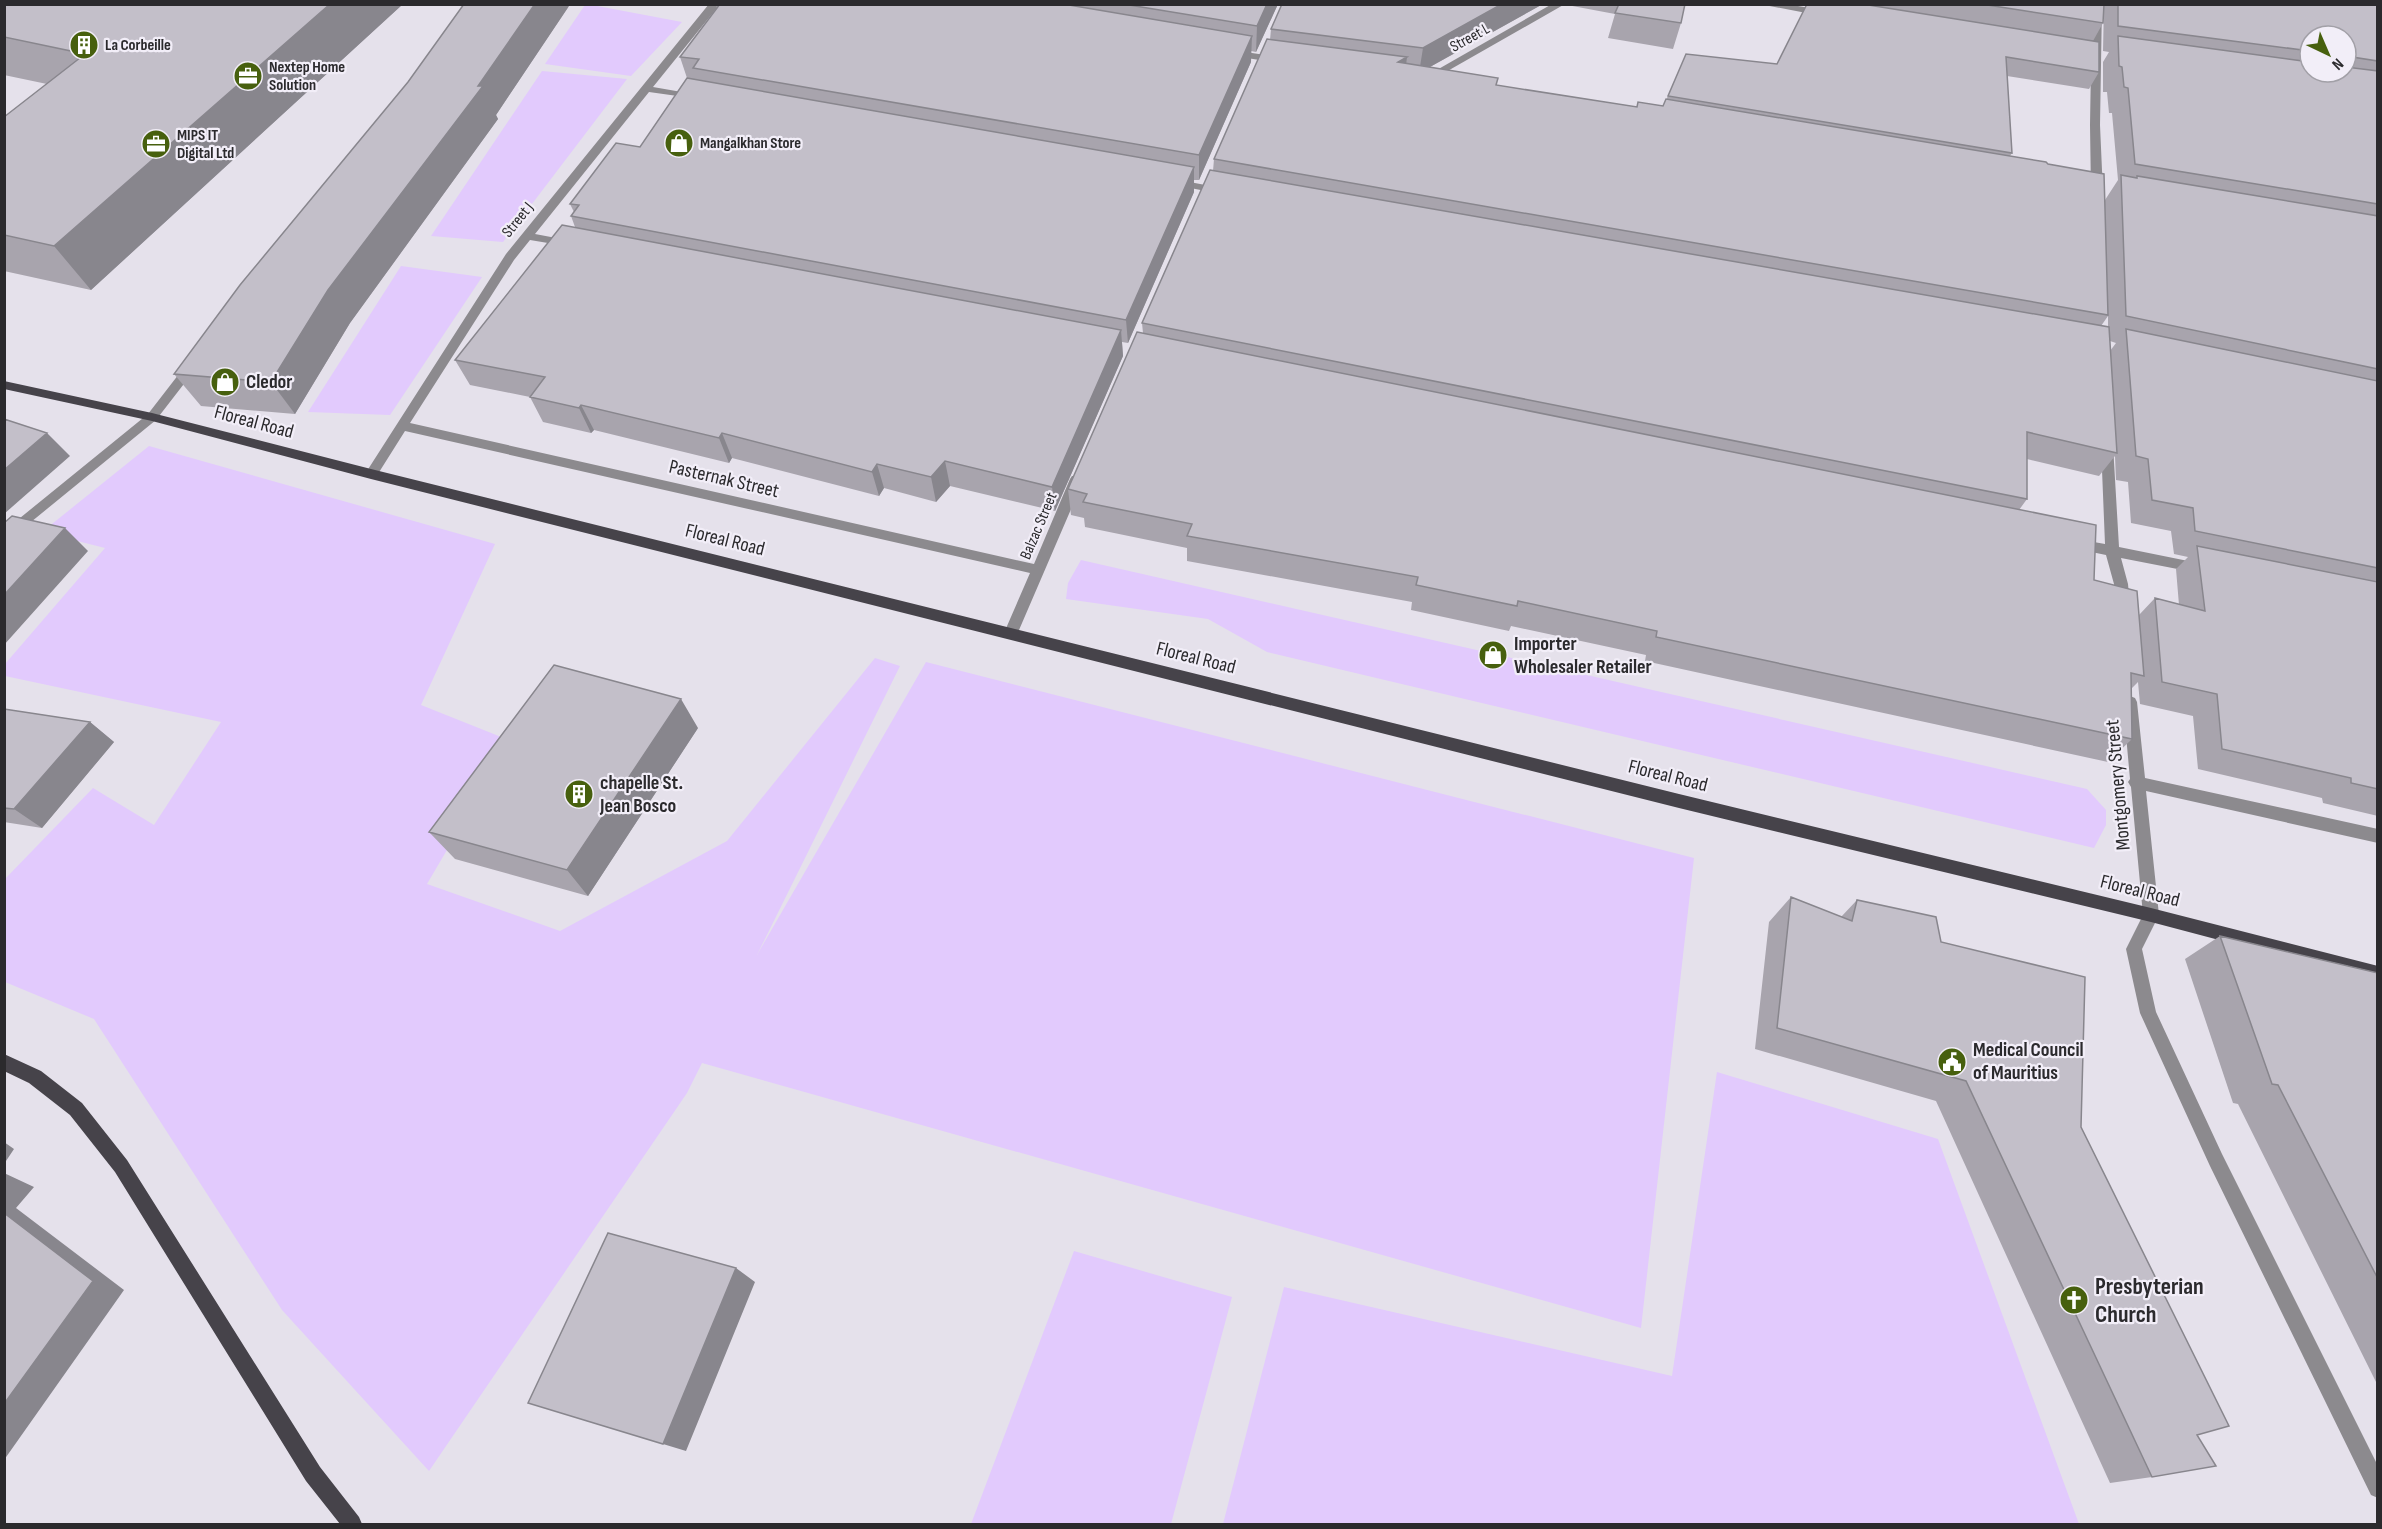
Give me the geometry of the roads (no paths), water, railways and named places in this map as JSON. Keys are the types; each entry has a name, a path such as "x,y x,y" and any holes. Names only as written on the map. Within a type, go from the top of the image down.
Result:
{"main road":[{"name":"Floreal Road","path":"4,385 152,417 371,474 1679,801 2151,915 2378,974"},
{"path":"4,1062 35,1077 75,1109 121,1166 313,1474 352,1524"}],"street":[{"name":"Street J","path":"371,474 510,256 715,4"},
{"name":"Street L","path":"1425,79 1560,4"},
{"path":"1764,4 1833,15"},
{"path":"2097,4 2097,196"},
{"path":"1225,52 1296,62"},
{"path":"1413,78 1449,83"},
{"path":"646,89 705,99"},
{"path":"1158,179 1228,192"},
{"path":"527,236 585,247"},
{"path":"4,539 152,417 198,358"},
{"name":"Pasternak Street","path":"401,426 1038,570"},
{"path":"2106,434 2112,551 2121,584 2124,619"},
{"name":"Balzac Street","path":"1011,633 1080,472"},
{"path":"2066,542 2216,572"},
{"name":"Montgomery Street","path":"2129,689 2136,782 2151,915"},
{"path":"2136,782 2378,836"},
{"path":"2151,915 2134,949 2148,1013 2216,1160 2378,1488"}],"place":[{"name":"La Corbeille","path":"84,45"},
{"name":"Nextep Home Solution","path":"248,76"},
{"name":"Mangalkhan Store","path":"679,143"},
{"name":"MIPS IT Digital Ltd","path":"156,144"},
{"name":"Cledor","path":"225,382"},
{"name":"Importer Wholesaler Retailer","path":"1493,655"},
{"name":"chapelle St. Jean Bosco","path":"579,794"},
{"name":"Medical Council of Mauritius","path":"1952,1062"},
{"name":"Presbyterian Church","path":"2074,1300"}]}
